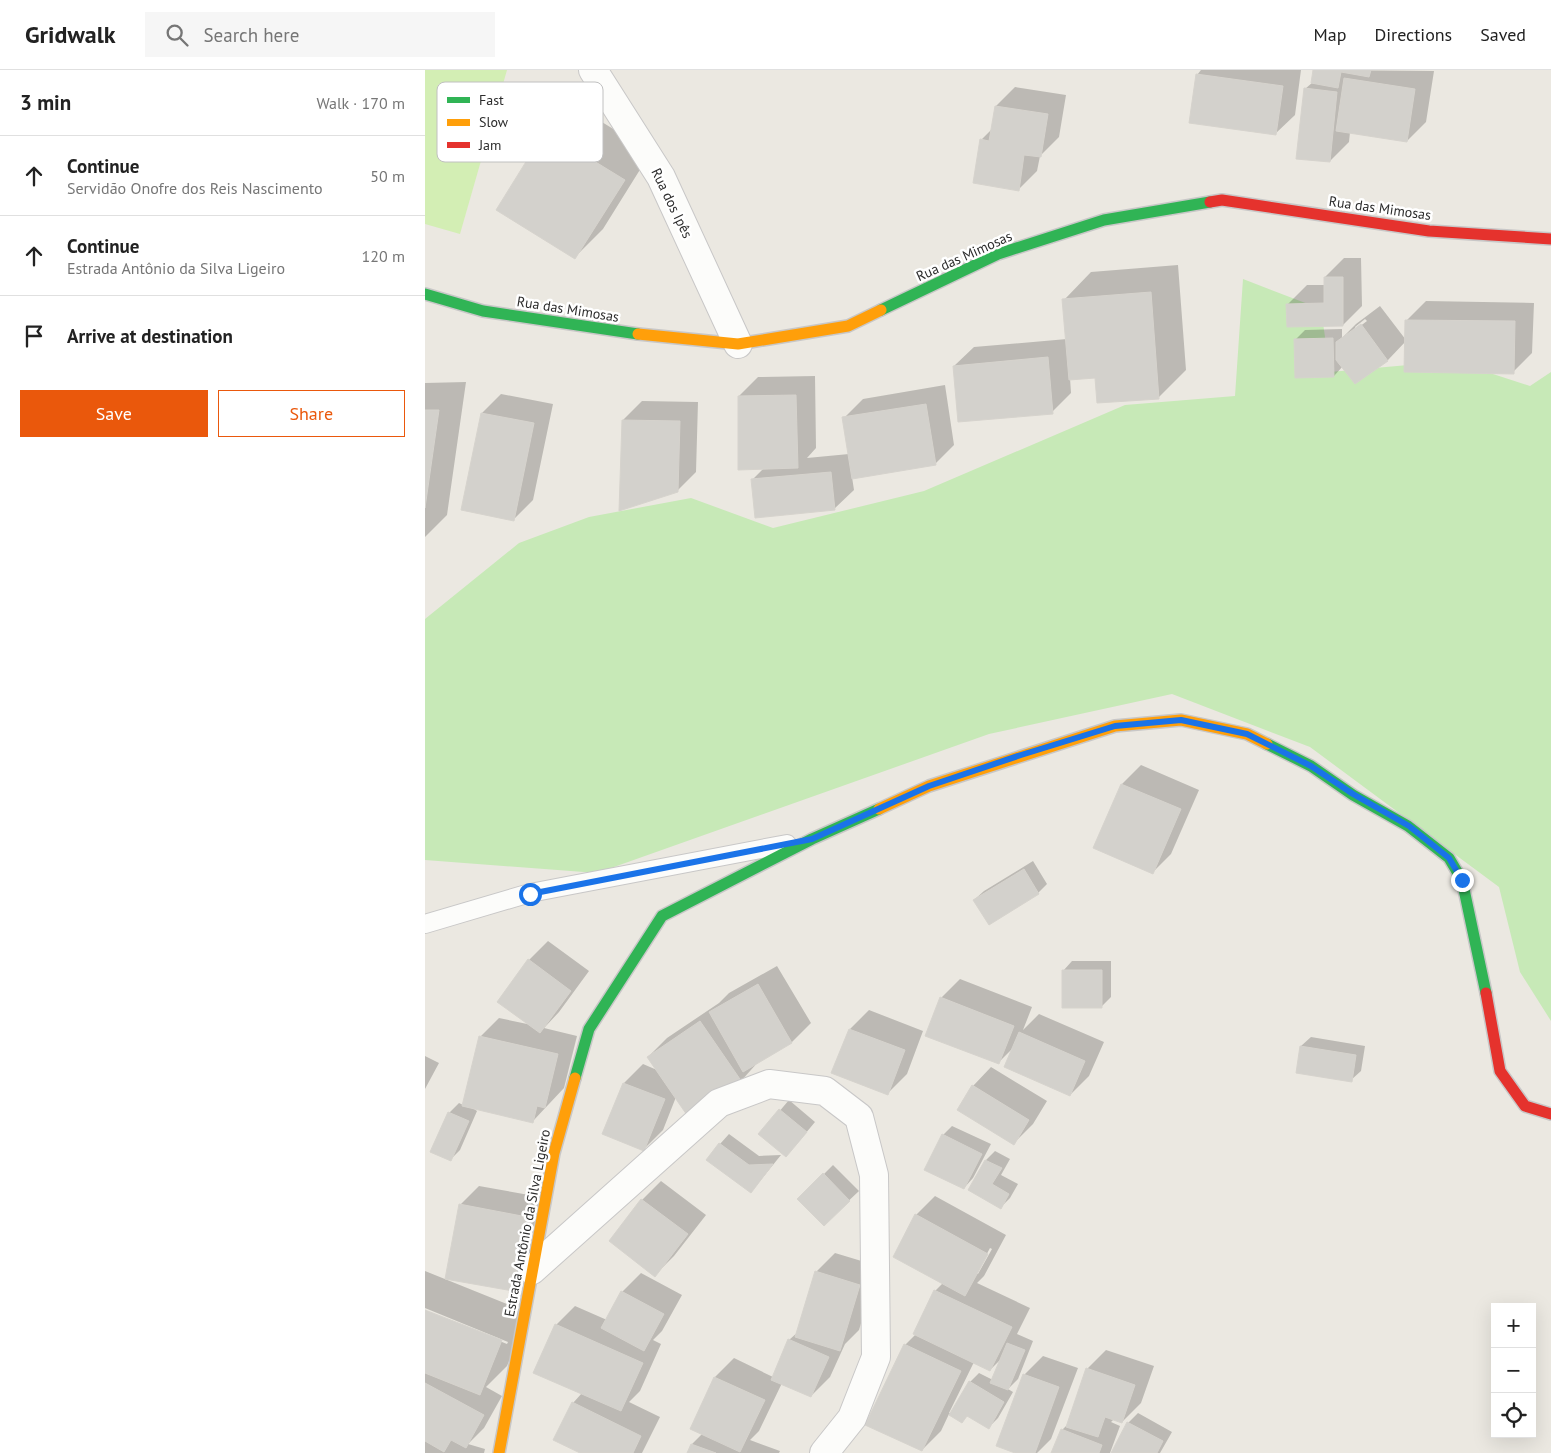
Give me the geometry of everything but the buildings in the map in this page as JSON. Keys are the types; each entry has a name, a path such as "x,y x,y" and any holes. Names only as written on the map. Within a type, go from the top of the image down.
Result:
{"street":[{"name":"Rua dos Ipês","path":"593,70 601,82"},
{"name":"Rua dos Ipês","path":"603,86 661,177 738,344"},
{"name":"Rua das Mimosas","path":"425,294 483,311 613,332 738,344 849,326 998,254 1104,220 1222,200 1429,231 1551,239"},
{"name":"Estrada Antônio da Silva Ligeiro","path":"499,1453 554,1153 589,1029 662,916 812,839 929,786 1115,726 1181,720 1247,734 1311,766 1353,794 1409,826 1449,858 1462,880 1490,1010 1500,1071 1525,1106 1551,1114"},
{"path":"532,1270 719,1104 769,1084 825,1091 859,1117 875,1175 876,1357 852,1418 824,1453"}],"lane":[{"path":"425,924 530,894 812,839"}],"green space":[{"path":"425,70 507,70 504,82 437,82 437,162 481,162 460,234 425,224"},
{"path":"1243,279 1321,309 1330,372 1453,361 1530,386 1551,372 1551,1021 1520,972 1499,887 1310,747 1172,694 989,734 597,873 425,860 425,619 519,543 589,517 691,498 773,528 924,491 1125,405 1235,396"}],"traffic: fast":[{"path":"881,310 998,254 1104,220 1210,202"},
{"path":"425,294 483,311 638,334"},
{"path":"1267,744 1311,766 1353,795 1408,826 1449,858 1462,880 1486,993"},
{"path":"575,1078 589,1029 662,916 812,839 879,809"}],"traffic: slow":[{"path":"638,334 738,344 848,326 881,310"},
{"path":"879,809 929,786 1115,726 1181,720 1247,734 1267,744"},
{"path":"499,1453 554,1153 575,1078"}],"traffic: jam":[{"path":"1210,202 1222,200 1429,231 1551,239"},
{"path":"1486,993 1500,1071 1525,1106 1551,1114"}],"route":[{"path":"530,894 812,839 929,786 1021,755 1115,726 1181,720 1247,734 1311,766 1353,794 1409,826 1449,858 1462,880"}]}
